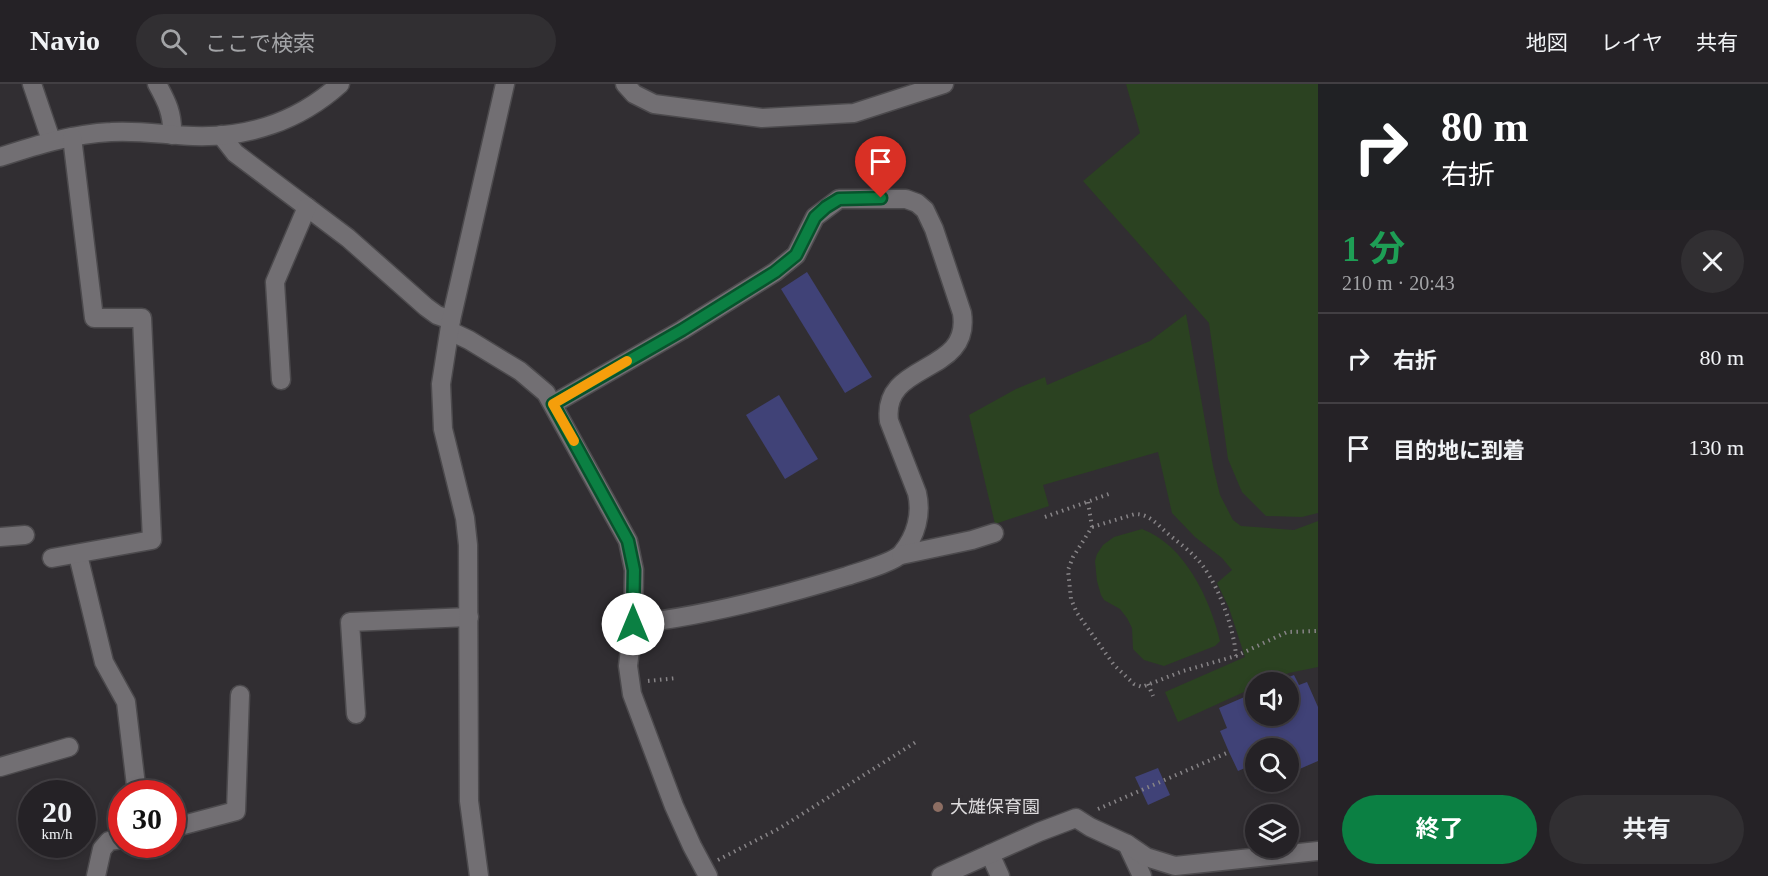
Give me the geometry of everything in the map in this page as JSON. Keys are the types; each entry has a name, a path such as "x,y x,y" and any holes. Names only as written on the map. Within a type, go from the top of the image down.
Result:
{"street":[{"path":"32,84 51,140"},
{"path":"157,84 169,105 173,120 172,135"},
{"path":"479,876 469,801 468,545 465,518 442,421 441,384 450,326 505,84"},
{"path":"626,84 634,94 654,104 762,118 854,113 912,89 944,84"},
{"path":"0,157 51,140 72,136 111,132 221,135 249,131 287,120 314,105 332,86"},
{"path":"221,135 235,153 348,238 426,307 469,340 520,371 546,393 628,541 634,570 633,624 628,666 632,694 674,806 705,872"},
{"path":"52,558 152,540 142,318 94,318 72,136"},
{"path":"553,404 682,330 775,272 796,255 815,217 839,199 906,199 917,203 925,210 934,229 962,313 964,326 955,348 895,389 887,409 889,421 920,505 917,527 901,555"},
{"path":"281,381 275,282 307,207"},
{"path":"633,624 663,621 785,595 870,569 901,555 994,533"},
{"path":"0,537 26,535"},
{"path":"78,555 104,662 126,702 135,780"},
{"path":"357,714 350,622 469,616"},
{"path":"186,824 236,811 240,695"},
{"path":"0,766 69,747"},
{"path":"941,876 1076,818 1127,844 1146,857 1175,866 1318,851"},
{"path":"96,876 102,849 108,842"},
{"path":"1127,844 1142,876"},
{"path":"990,854 1000,876"}],"path":[{"path":"1045,517 1109,494"},
{"path":"1088,502 1092,527"},
{"path":"1236,656 1224,608 1209,575 1195,557 1152,519 1142,514 1092,527 1073,557 1068,570 1071,599 1077,613 1114,665 1134,684 1142,687 1236,656 1287,632 1318,631"},
{"path":"630,679 646,681 677,678"},
{"path":"1148,684 1153,696"},
{"path":"705,872 780,828 916,742"},
{"path":"1105,806 1229,752"}],"green space":[{"path":"1126,84 1318,84 1318,513 1302,517 1266,516 1242,492 1228,459 1209,323 1083,181 1140,133"},
{"path":"1186,314 1213,466 1220,495 1233,520 1241,526 1294,530 1318,521 1318,667 1294,672 1245,672 1245,692 1178,722 1165,692 1245,657 1229,608 1217,583 1232,570 1222,558 1195,537 1172,513 1158,452 1043,485 1049,506 995,524 969,415 1016,389 1045,377 1047,385 1150,341"},
{"path":"1142,529 1171,547 1183,560 1210,608 1220,641 1215,646 1164,666 1144,660 1133,649 1132,628 1127,618 1120,609 1104,600 1097,581 1095,561 1103,545 1114,537"}],"building":[{"path":"807,272 872,377 845,393 781,289"},
{"path":"779,395 818,459 785,479 746,415"},
{"path":"1307,682 1318,707 1318,761 1299,769 1299,738 1245,738 1245,768 1238,771 1220,731 1227,728 1219,708 1245,697 1245,726 1299,726 1299,685"},
{"path":"1158,768 1170,795 1148,805 1135,777"}],"slow traffic":[{"path":"574,441 553,404 627,361"}],"place":[{"name":"大雄保育園","path":"938,807"}],"route":[{"path":"633,624 634,570 628,541 553,404 682,330 775,272 796,255 815,217 826,207 839,199 881,198"}]}
